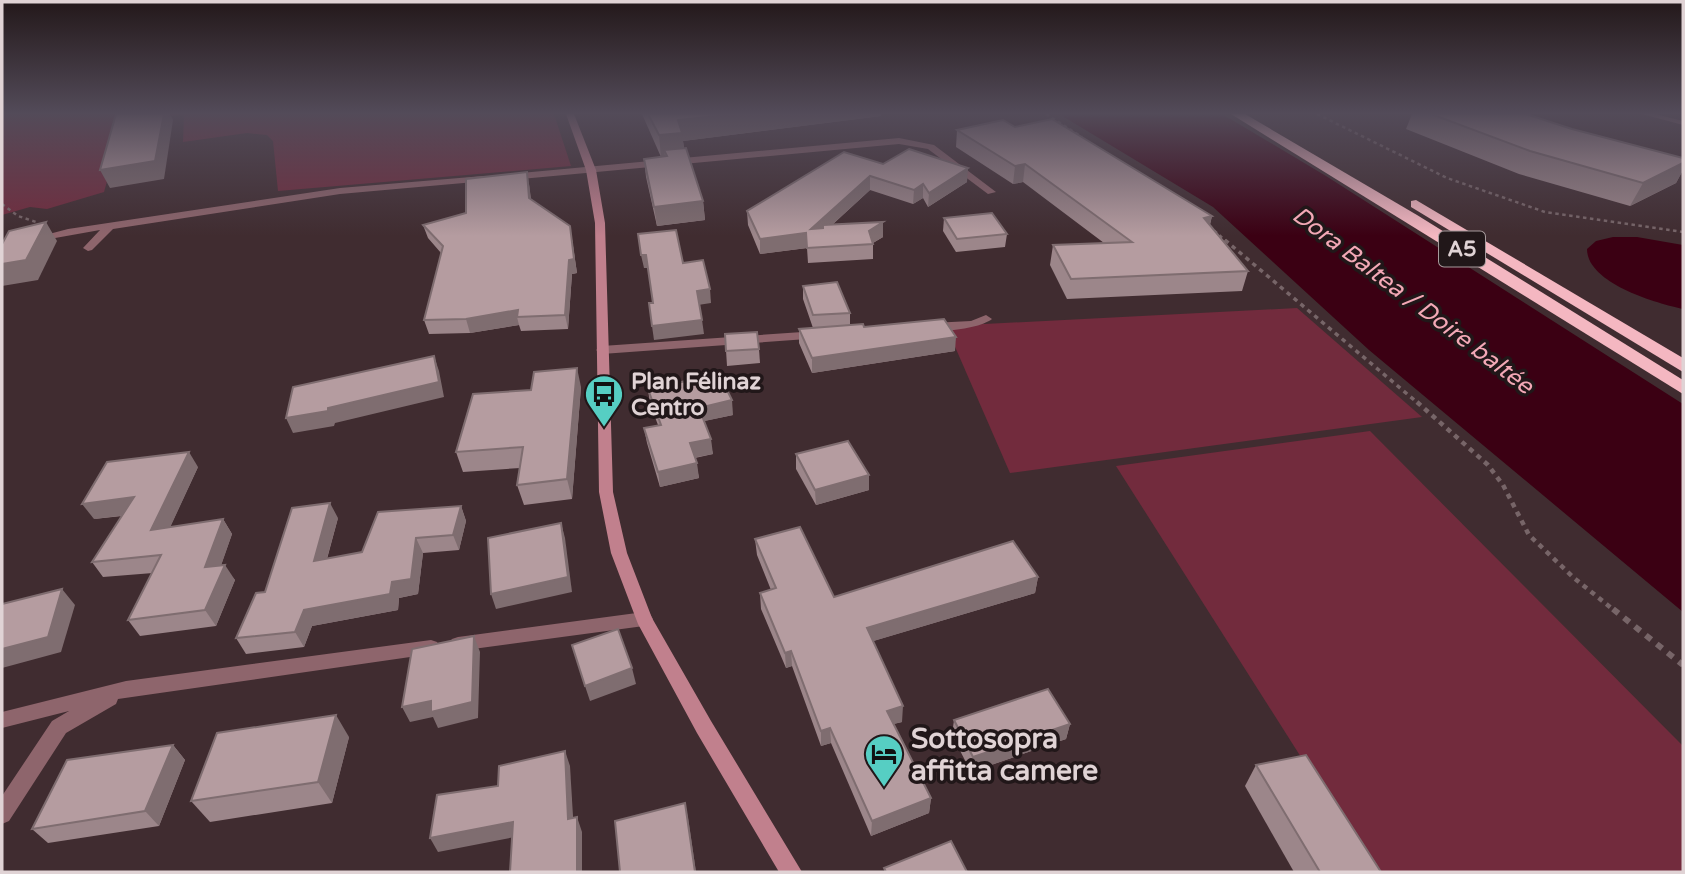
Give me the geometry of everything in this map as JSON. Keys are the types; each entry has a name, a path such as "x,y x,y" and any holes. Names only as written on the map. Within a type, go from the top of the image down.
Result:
{"highway":[{"name":"A5","path":"1306,155 1412,218 1683,388"},
{"name":"A5","path":"1330,155 1429,211 1683,366"}],"main road":[{"path":"585,155 591,170 600,223 606,492 619,553 644,619 704,727 791,872"}],"lane":[{"path":"2,251 26,241 64,232 340,191 752,155"},
{"path":"941,155 991,192"},
{"path":"88,248 110,226"},
{"path":"919,328 973,324 986,319"},
{"path":"602,350 837,334"},
{"path":"2,720 126,689 644,619"},
{"path":"2,814 59,727 126,689"}],"path":[{"path":"1400,155 1447,178 1545,212 1683,232"},
{"path":"2,204 18,216 64,232"},
{"path":"1200,219 1461,439 1488,465 1503,485 1529,535 1574,578 1683,665"}],"shaded area":[{"path":"2,155 114,155 104,192 47,209 30,207 2,215"},
{"path":"274,155 567,155 571,166 278,191"},
{"path":"1297,308 1422,417 1010,473 946,326"},
{"path":"1370,431 1683,746 1683,872 1374,872 1116,466"}],"water":[{"name":"Dora Baltea / Doire baltée","path":"1127,155 1290,155 1683,404 1683,612 1369,350 1213,207"},
{"path":"1613,237 1637,237 1683,245 1683,309 1624,290 1598,272 1590,261 1587,249 1596,241"}],"building":[{"path":"104,155 156,155 155,161 100,170"},
{"path":"688,155 703,201 654,207 644,159"},
{"path":"839,155 853,155 883,164 899,155 927,155 968,168 929,193 923,184 914,190 870,176 811,229 823,228 823,225 883,222 869,231 873,244 807,248 806,233 760,239 747,211"},
{"path":"997,155 1111,155 1212,216 1204,218 1248,271 1071,279 1053,245 1132,242 1025,164 1015,166"},
{"path":"1543,155 1671,155 1683,158 1683,163 1643,183"},
{"path":"527,172 529,198 570,226 574,259 569,260 565,315 517,317 518,310 466,319 424,320 443,246 423,225 466,213 466,179"},
{"path":"992,213 1007,234 957,239 944,218"},
{"path":"46,222 26,260 2,264 2,244 9,231"},
{"path":"676,230 683,263 703,260 710,289 697,291 702,320 652,326 649,303 653,303 646,255 641,255 638,234"},
{"path":"837,282 850,313 813,315 803,286"},
{"path":"944,319 956,337 812,358 799,329 863,324 864,327"},
{"path":"757,332 759,349 726,351 725,334"},
{"path":"434,356 439,382 328,408 328,411 286,418 293,387"},
{"path":"577,368 567,479 517,485 523,447 456,452 473,394 531,390 534,372"},
{"path":"719,374 732,400 699,408 711,439 690,443 697,463 658,472 644,428 661,425 648,389"},
{"path":"848,441 869,475 815,490 796,454"},
{"path":"189,452 151,530 223,519 205,567 225,565 205,610 128,620 161,555 92,562 134,497 82,504 107,462"},
{"path":"330,503 314,561 362,552 378,512 461,506 453,535 416,538 411,579 392,582 390,594 304,610 295,632 236,638 256,593 265,592 292,508"},
{"path":"561,523 568,577 491,594 488,538"},
{"path":"800,527 834,597 1013,541 1038,577 867,628 903,706 887,711 931,798 872,821 830,728 821,731 791,651 785,653 760,593 776,588 755,539"},
{"path":"62,589 48,637 2,649 2,604"},
{"path":"618,629 632,668 585,686 572,645"},
{"path":"474,636 472,702 431,712 431,701 402,707 412,649"},
{"path":"1048,689 1070,724 973,757 954,720"},
{"path":"336,715 318,782 191,801 217,733"},
{"path":"173,745 145,811 32,829 67,760"},
{"path":"565,751 568,819 577,817 577,872 510,872 513,822 430,838 437,795 498,786 499,766"},
{"path":"1306,755 1381,872 1320,872 1256,765"},
{"path":"685,803 695,872 620,872 615,821"},
{"path":"951,841 967,872 886,872 884,868"}],"place":[{"name":"Plan Félinaz Centro","path":"604,428"},
{"name":"Sottosopra affitta camere","path":"884,788"}]}
